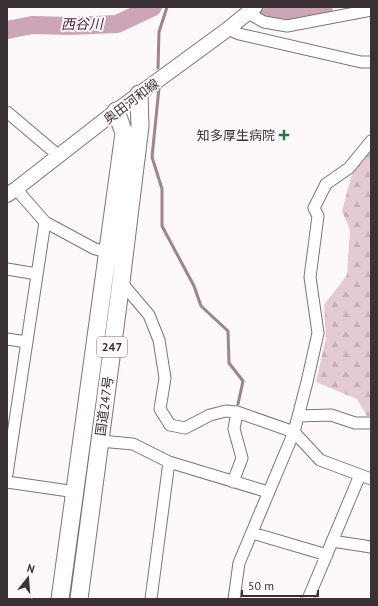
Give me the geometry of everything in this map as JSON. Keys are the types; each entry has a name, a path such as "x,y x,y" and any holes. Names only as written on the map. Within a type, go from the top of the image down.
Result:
{"highway":[{"name":"国道247号","path":"79,599 140,126 140,94"},
{"name":"国道247号","path":"60,599 76,492 124,133 116,111"}],"main road":[{"name":"奥田河和線","path":"11,192 116,111 243,17"}],"street":[{"path":"371,10 287,26 243,17 239,34 361,62 371,62"},
{"path":"7,112 58,156"},
{"path":"234,599 239,563 294,432 318,333 310,277 318,216 314,208 326,184 349,168 371,141"},
{"path":"11,192 45,222 95,249 108,252"},
{"path":"7,474 12,409 27,342 45,222"},
{"path":"7,270 37,274"},
{"path":"121,282 149,315 159,340 165,378 160,409 170,425 185,428 210,415 226,411 237,412 294,432 320,460 371,479"},
{"path":"7,339 27,342"},
{"path":"233,482 242,458 234,429 237,412"},
{"path":"298,416 331,415 355,423 371,423"},
{"path":"100,441 134,444 169,462 268,492"},
{"path":"151,599 169,462"},
{"path":"308,599 360,475"},
{"path":"7,482 76,492"},
{"path":"252,533 327,555"},
{"path":"332,541 371,547"}],"green space":[{"path":"371,151 371,416 367,416 357,399 316,382 326,338 324,305 347,275 350,230 342,211 352,174"}],"waterway":[{"name":"西谷川","path":"7,30 32,25 70,26 117,24 153,7"},
{"path":"158,68 159,32 167,7"},
{"name":"西谷川","path":"265,12 294,13 324,7"},
{"path":"159,88 152,157 162,189 162,226 194,286 201,306 228,331 229,363 243,381 238,404"}],"place":[{"name":"知多厚生病院","path":"284,135"}]}
